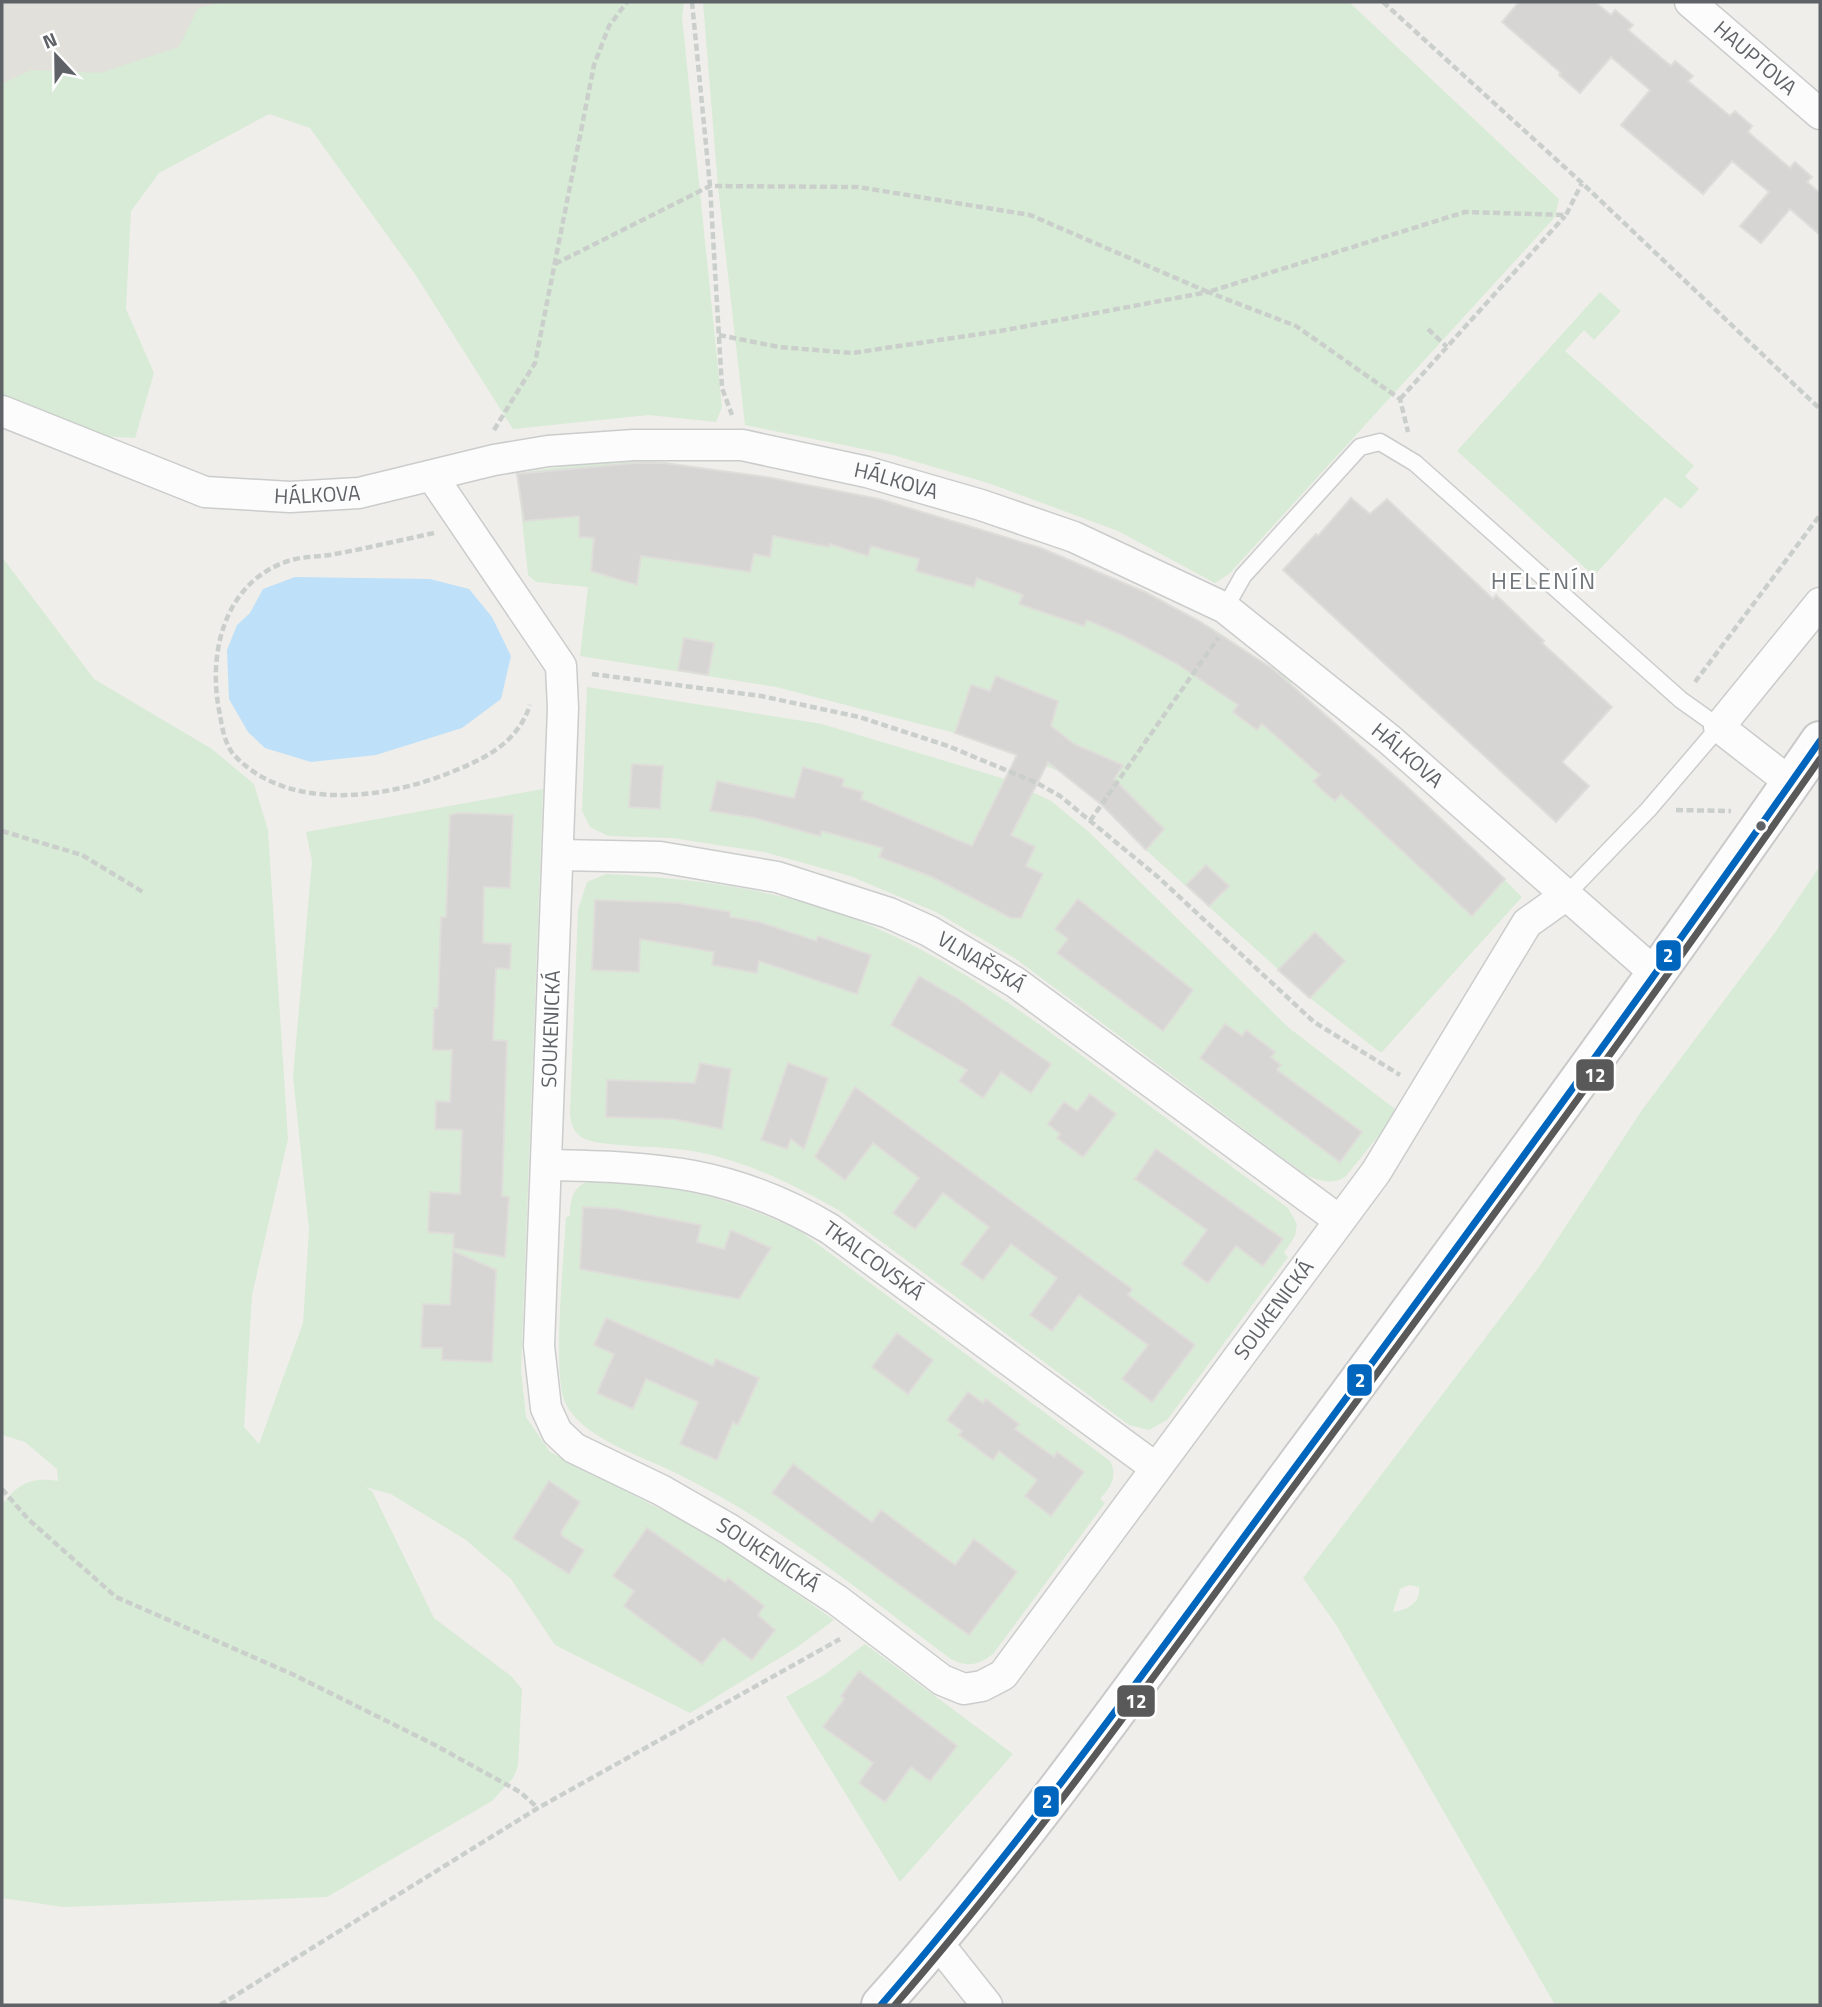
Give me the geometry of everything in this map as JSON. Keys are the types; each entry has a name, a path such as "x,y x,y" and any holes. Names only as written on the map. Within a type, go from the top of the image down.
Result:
{"main road":[{"path":"881,2005 937,1942 1072,1769 1655,973 1820,741"}],"street":[{"name":"HAUPTOVA","path":"1690,2 1820,114"},
{"name":"HÁLKOVA","path":"2,411 205,492 290,497 359,493 494,460 548,451 635,445 742,445 867,472 981,505 1074,537 1230,612 1390,740 1655,973"},
{"path":"432,476 561,666"},
{"path":"1780,797 1719,727 1820,603"},
{"name":"SOUKENICKÁ","path":"561,666 563,708 538,1346 546,1408 557,1432 574,1448 662,1490 729,1528 868,1623 942,1680 964,1689 982,1686 1003,1675 1376,1172 1527,923 1565,896"},
{"name":"VLNAŘSKÁ","path":"558,855 660,858 776,877 889,913 929,931 1015,982 1339,1220"},
{"name":"TKALCOVSKÁ","path":"547,1165 617,1166 692,1173 767,1195 830,1229 1156,1468"},
{"path":"937,1942 987,2005"}],"lane":[{"path":"1230,612 1243,576 1360,447 1380,442 1415,463 1681,700 1719,727 1648,810 1565,896"}],"path":[{"path":"488,439 536,363 594,65 609,26 627,2"},
{"path":"692,2 710,186 722,388 742,445"},
{"path":"1383,2 1582,183 1820,410"},
{"path":"1400,399 1566,215 1582,183"},
{"path":"555,264 710,186 858,187 1030,215 1208,292 1296,326 1400,399 1415,463"},
{"path":"719,335 779,347 852,354 1000,331 1208,292 1465,212 1566,215"},
{"path":"1428,329 1447,347"},
{"path":"1681,700 1820,515"},
{"path":"466,526 336,554 289,561 256,578 239,599 219,634 214,663 216,696 223,731 232,754 267,778 311,793 382,793 428,782 475,762 512,740 530,708 532,696"},
{"path":"1090,821 1230,612"},
{"path":"561,666 592,674 761,696 859,717 999,765 1059,796 1090,821 1158,877 1314,1022 1425,1091"},
{"path":"1648,810 1780,797"},
{"path":"2,831 82,855 144,892"},
{"path":"2,1489 28,1519 116,1597 292,1674 421,1738 520,1792 538,1808"},
{"path":"220,2005 538,1808 868,1623"}],"shaded area":[{"path":"2,2 289,2 2,278"}],"green space":[{"path":"224,2 684,2 682,17 722,407 716,422 649,415 513,429 415,274 310,128 269,114 159,173 131,211 126,309 154,373 135,438 29,432 2,413 2,84 31,70 100,73 179,47 198,8"},
{"path":"703,2 1349,2 1559,199 1555,217 1229,574 1215,583 1118,531 988,483 893,455 745,425 718,187"},
{"path":"1600,292 1621,311 1594,340 1584,330 1565,351 1694,466 1685,476 1699,489 1681,509 1665,497 1594,576 1457,451"},
{"path":"653,461 793,483 930,514 1064,558 1129,585 1193,617 1278,672 1280,670 1291,684 1447,823 1522,897 1381,1053 1310,998 1146,850 1103,806 1059,771 955,733 776,687 580,656 588,587 536,582 528,575 517,473 596,462"},
{"path":"2,557 94,679 212,749 254,784 268,830 288,1139 252,1295 244,1427 259,1444 303,1323 309,1230 293,1077 312,861 306,832 543,789 521,1371 526,1417 550,1452 720,1540 834,1620 796,1648 690,1713 555,1645 511,1579 466,1540 391,1494 365,1487 372,1491 434,1618 511,1676 522,1689 518,1766 513,1778 492,1801 327,1897 63,1907 2,1898 2,1505 14,1491 26,1483 58,1481 57,1469 25,1442 2,1435"},
{"path":"587,687 822,724 1005,779 1051,801 1089,832 1289,1028 1395,1109 1380,1134 1345,1177 1330,1181 1316,1179 1306,1175 1016,959 936,912 850,876 764,852 672,838 608,836 590,827 582,811"},
{"path":"1820,866 1820,2005 1555,2005 1337,1626 1303,1578 1539,1267 1642,1110 1776,931","holes":["1409,1585 1419,1587 1418,1597 1412,1605 1393,1612 1400,1589"]},
{"path":"606,874 696,881 783,897 841,914 911,944 1008,1002 1288,1208 1297,1224 1295,1236 1284,1253 1288,1257 1167,1420 1149,1430 1129,1425 840,1211 787,1183 712,1155 681,1149 605,1144 578,1135 572,1125 570,1113 578,910 587,882"},
{"path":"595,1181 700,1194 747,1209 800,1231 1110,1461 1112,1481 1100,1499 1105,1503 993,1654 973,1664 963,1664 951,1659 783,1535 711,1491 597,1435 573,1414 565,1402 559,1366 566,1217 570,1216 572,1197 578,1188 582,1184"},
{"path":"865,1644 1013,1754 900,1882 786,1697 824,1675"}],"water":[{"path":"295,577 430,579 469,589 492,617 511,656 501,699 462,728 376,755 311,762 265,748 248,732 229,699 227,650 237,625 250,613 263,589"}],"building":[{"path":"1519,2 1595,2 1611,15 1615,10 1633,25 1628,30 1671,66 1675,61 1693,76 1688,81 1730,116 1735,111 1752,126 1748,132 1790,168 1795,162 1812,177 1807,182 1820,193 1820,235 1790,209 1761,243 1740,226 1769,192 1732,161 1703,194 1621,125 1650,90 1611,57 1580,93 1502,22"},
{"path":"635,463 664,463 766,477 879,499 1041,548 1145,592 1199,621 1273,669 1404,784 1505,879 1472,916 1341,794 1335,801 1323,791 1313,781 1320,775 1262,724 1257,730 1233,712 1238,705 1177,664 1126,637 1087,620 1084,626 1019,604 1023,595 977,578 974,587 916,571 919,559 871,546 868,556 830,544 829,547 773,536 770,557 754,554 750,572 641,556 637,585 591,571 594,538 579,537 579,516 524,521 517,474"},
{"path":"1351,498 1370,514 1387,499 1493,599 1496,595 1544,641 1542,643 1612,707 1562,762 1589,786 1556,822 1283,570 1316,534 1318,536"},
{"path":"684,638 714,643 708,675 678,670"},
{"path":"996,676 1058,701 1051,726 1074,744 1123,765 1114,779 1164,829 1146,850 1102,805 1048,762 1011,835 1035,847 1026,866 1043,874 1021,918 1011,918 932,877 879,857 883,848 822,831 820,836 755,818 710,811 717,781 794,798 803,767 844,779 842,786 863,792 861,799 972,846 1017,755 955,733 971,685 990,691"},
{"path":"632,764 663,766 660,809 629,807"},
{"path":"450,815 513,815 510,888 484,887 483,943 511,944 510,969 496,968 493,1040 507,1041 502,1196 509,1197 505,1257 453,1248 454,1234 428,1232 430,1192 460,1194 462,1130 435,1129 436,1101 450,1102 452,1050 433,1050 434,1008 438,1008 441,917 446,917"},
{"path":"1206,865 1229,886 1209,906 1186,885"},
{"path":"1078,899 1193,990 1163,1031 1057,953 1068,939 1055,929"},
{"path":"595,900 678,903 730,912 730,917 759,922 816,941 818,936 871,955 857,994 759,961 757,973 712,965 714,952 640,939 639,972 592,970"},
{"path":"1315,932 1345,961 1310,998 1278,970"},
{"path":"919,976 960,1000 1051,1064 1031,1093 1001,1072 983,1098 959,1081 967,1070 891,1025"},
{"path":"1225,1024 1242,1036 1246,1030 1275,1052 1271,1057 1281,1065 1277,1070 1362,1132 1340,1162 1200,1058"},
{"path":"700,1063 731,1069 722,1129 674,1119 606,1117 607,1080 695,1083"},
{"path":"788,1063 828,1078 804,1149 791,1139 787,1149 761,1140"},
{"path":"855,1087 1132,1289 1128,1295 1195,1345 1152,1402 1122,1379 1148,1345 1079,1295 1052,1331 1030,1315 1057,1278 1011,1244 983,1280 961,1264 989,1227 943,1193 915,1229 893,1213 919,1178 873,1143 845,1180 815,1157"},
{"path":"1090,1094 1116,1114 1083,1157 1057,1138 1060,1134 1048,1124 1064,1102 1077,1111"},
{"path":"1156,1149 1283,1239 1263,1266 1236,1246 1208,1283 1182,1264 1207,1230 1135,1179"},
{"path":"583,1207 617,1209 701,1225 697,1242 724,1249 731,1230 771,1248 739,1299 580,1269"},
{"path":"453,1251 496,1270 492,1362 442,1360 442,1348 421,1348 423,1304 450,1305"},
{"path":"606,1318 713,1366 716,1359 759,1378 738,1425 733,1422 717,1460 680,1444 698,1402 646,1379 633,1409 597,1393 614,1354 594,1345"},
{"path":"897,1333 933,1360 908,1394 872,1367"},
{"path":"968,1392 983,1403 986,1399 1019,1424 1015,1429 1054,1457 1057,1452 1084,1472 1051,1516 1025,1496 1037,1480 999,1451 993,1460 959,1435 962,1431 947,1420"},
{"path":"793,1464 872,1522 881,1510 955,1565 974,1539 1017,1572 969,1635 772,1493"},
{"path":"549,1481 580,1502 561,1532 562,1536 584,1550 569,1574 513,1538"},
{"path":"647,1528 725,1582 728,1578 764,1606 758,1615 775,1630 752,1660 723,1638 702,1664 624,1606 634,1591 613,1576"},
{"path":"859,1671 957,1746 930,1781 911,1767 885,1802 859,1783 873,1763 823,1727 844,1699 841,1696"}],"transit line":[{"name":"2","path":"881,2005 986,1879 1136,1684 1554,1115 1820,741"},
{"name":"12","path":"895,2005 1050,1815 1148,1684 1560,1124 1820,759"}],"district":[{"name":"HELENÍN","path":"1544,581"}]}
